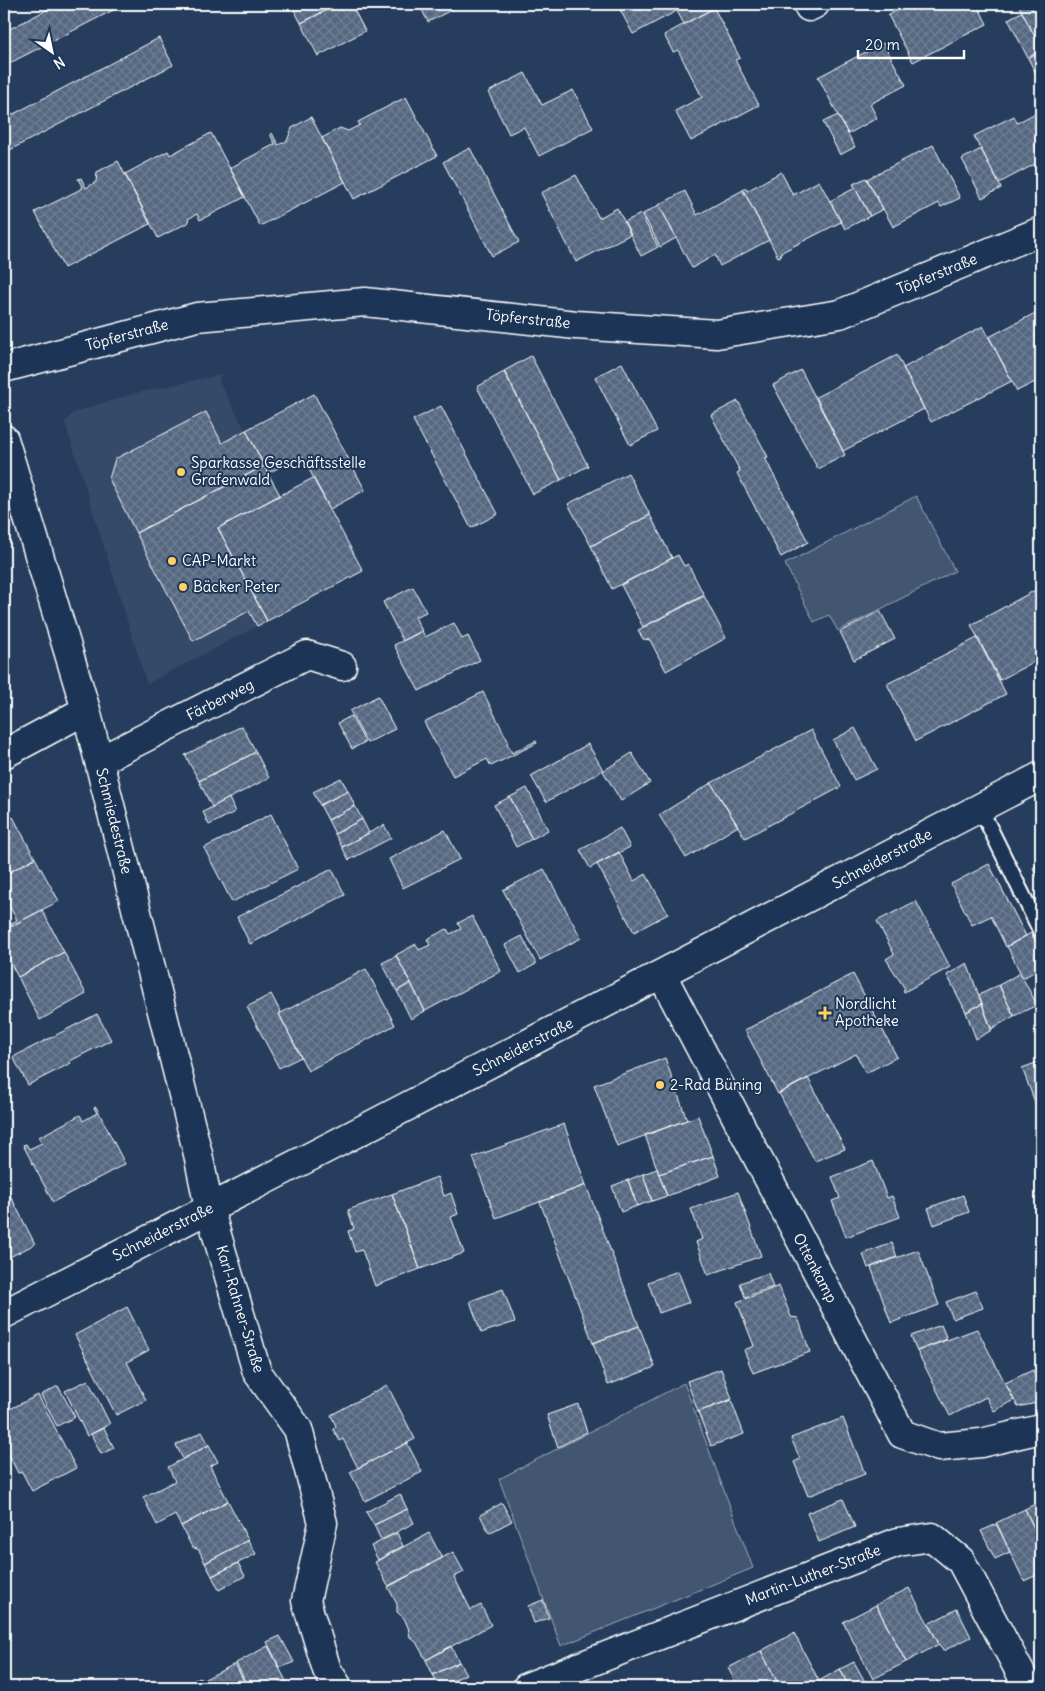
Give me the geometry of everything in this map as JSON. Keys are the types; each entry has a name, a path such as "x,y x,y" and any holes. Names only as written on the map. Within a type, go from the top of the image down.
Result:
{"street":[{"name":"Töpferstraße","path":"4,368 197,317 365,302 576,325 717,334 840,314 1041,231"},
{"name":"Schmiedestraße","path":"4,439 86,710 198,1154 209,1208"},
{"name":"Färberweg","path":"99,761 307,655 342,666"},
{"path":"4,754 86,710"},
{"name":"Schneiderstraße","path":"4,1314 662,975 1041,776"},
{"name":"Ottenkamp","path":"662,975 902,1434 939,1447 981,1443 1041,1429"},
{"name":"Karl-Rahner-Straße","path":"209,1208 257,1372 298,1429 323,1523 306,1601 327,1670 338,1687"},
{"name":"Martin-Luther-Straße","path":"527,1687 898,1542 932,1537 961,1560 1028,1687"}],"lane":[{"path":"980,808 1041,932"}],"shaded area":[{"path":"227,373 221,376 220,383 280,495 218,528 267,621 147,684 65,422 72,414 83,409 136,393"},
{"path":"916,496 955,571 838,631 829,615 814,622 785,564"},
{"path":"684,1383 753,1568 561,1646 499,1479"}],"building":[{"path":"58,4 125,4 4,66 4,32"},
{"path":"291,4 339,4 301,23"},
{"path":"339,4 351,4 365,31 318,56 301,23"},
{"path":"430,4 452,4 455,8 428,22 421,8"},
{"path":"617,4 690,4 633,34"},
{"path":"690,4 712,4 714,8 684,24 677,11"},
{"path":"911,4 977,4 987,24 913,62 888,15"},
{"path":"1018,4 1041,4 1041,48 1022,12"},
{"path":"714,8 740,58 735,60 759,105 691,141 675,111 702,97 678,50 673,52 664,35"},
{"path":"1022,12 1041,48 1041,50 1028,58 1008,19"},
{"path":"159,38 173,65 4,153 4,119"},
{"path":"883,43 906,85 870,104 877,118 848,134 818,77"},
{"path":"1041,50 1041,84 1028,58"},
{"path":"525,73 542,105 573,90 593,128 539,156 524,127 509,134 488,92"},
{"path":"406,97 437,156 354,199 322,138 340,128 348,131 360,125 358,122"},
{"path":"1041,110 1041,161 999,183 974,136 1014,116 1017,123"},
{"path":"838,115 855,147 840,155 823,122"},
{"path":"311,117 345,182 260,226 230,168 275,144 270,134 272,133 278,145 287,141 292,128"},
{"path":"211,133 245,197 200,220 197,214 188,219 189,222 158,238 125,174 168,151 170,155"},
{"path":"933,145 960,198 941,207 939,203 893,227 867,179"},
{"path":"470,148 519,242 492,256 443,162"},
{"path":"981,149 1001,188 982,198 962,159"},
{"path":"118,161 150,224 64,268 35,212 83,188 78,179 81,178 86,188 96,182 97,172"},
{"path":"781,172 793,195 819,181 841,222 780,253 781,256 778,257 743,190 746,188 747,191"},
{"path":"576,175 599,218 617,208 631,234 576,262 541,193"},
{"path":"866,178 883,209 870,216 853,184"},
{"path":"855,188 870,216 845,229 830,201"},
{"path":"743,190 769,240 720,266 715,255 692,268 659,205 685,191 697,215"},
{"path":"659,205 676,238 660,247 643,214"},
{"path":"641,214 658,247 641,256 624,222"},
{"path":"1041,310 1041,379 1017,391 989,337"},
{"path":"983,326 1012,381 931,422 903,368"},
{"path":"897,355 924,409 843,451 816,397"},
{"path":"531,356 588,466 561,480 504,371"},
{"path":"622,363 657,431 630,445 595,377"},
{"path":"801,370 845,455 818,469 773,385"},
{"path":"504,372 561,480 533,494 477,387"},
{"path":"314,394 365,490 330,509 302,456 268,473 246,430"},
{"path":"738,401 768,457 765,458 808,542 781,557 737,473 740,471 711,415"},
{"path":"441,406 498,514 471,528 413,420"},
{"name":"Sparkasse Geschäftsstelle Grafenwald","path":"206,412 222,443 246,430 264,466 136,533 109,479 115,459"},
{"path":"264,466 280,495 218,528 267,621 257,626 249,611 193,641 136,533"},
{"path":"628,473 650,515 591,546 568,504"},
{"path":"313,478 363,571 267,621 218,528"},
{"path":"650,515 672,558 612,589 591,546"},
{"path":"678,555 684,566 688,564 704,595 643,627 621,585"},
{"path":"413,587 426,612 415,617 422,631 403,641 383,602"},
{"path":"1041,587 1041,658 1000,680 971,625"},
{"path":"704,596 726,638 666,671 650,640 643,639 638,630"},
{"path":"880,611 895,639 854,660 840,632"},
{"path":"454,623 462,639 468,636 480,660 419,691 394,645 422,631 425,637"},
{"path":"977,638 1006,694 916,741 887,684"},
{"path":"483,692 508,741 507,743 512,753 536,741 537,743 491,766 487,759 453,776 424,722"},
{"path":"378,696 395,729 367,743 350,711"},
{"path":"351,716 365,742 352,749 338,723"},
{"path":"242,726 256,752 199,781 185,755"},
{"path":"855,728 877,769 854,780 833,740"},
{"path":"811,730 841,787 745,838 711,783"},
{"path":"588,744 603,770 546,802 531,776"},
{"path":"256,752 269,778 212,807 199,781"},
{"path":"632,753 650,783 621,801 603,771"},
{"path":"341,778 348,791 320,805 313,792"},
{"path":"711,783 738,826 686,858 659,815"},
{"path":"527,788 548,830 532,839 510,797"},
{"path":"348,791 355,806 328,820 320,805"},
{"path":"510,797 532,839 516,847 494,805"},
{"path":"229,798 235,812 209,825 203,812"},
{"path":"355,806 362,819 335,834 328,820"},
{"path":"271,814 298,869 232,902 204,848"},
{"path":"13,817 35,858 4,875 4,822"},
{"path":"362,819 369,833 342,847 335,834"},
{"path":"384,825 391,838 349,860 342,847"},
{"path":"620,828 630,847 590,868 580,850"},
{"path":"445,830 460,859 403,888 389,859"},
{"path":"619,852 634,881 646,874 668,914 634,932 597,864"},
{"path":"35,858 59,901 11,926 10,924 17,920 7,902 4,904 4,875"},
{"path":"1041,863 1041,884 1033,868"},
{"path":"989,864 1026,936 1006,947 991,916 972,925 951,884"},
{"path":"332,869 345,895 250,944 237,917"},
{"path":"544,869 581,938 540,960 503,890"},
{"path":"916,901 950,967 904,992 903,990 905,989 886,959 894,954 877,921"},
{"path":"42,910 64,952 18,977 4,951 4,930"},
{"path":"472,916 501,971 425,1011 396,955 416,944 419,950 430,945 427,939 447,929 450,934 461,929 458,923"},
{"path":"1031,933 1041,953 1041,968 1023,978 1007,946"},
{"path":"522,936 536,964 520,973 505,945"},
{"path":"64,952 86,994 40,1020 18,977"},
{"path":"396,956 411,983 397,991 382,963"},
{"path":"967,963 982,1004 966,1012 947,975"},
{"path":"366,969 395,1025 308,1071 279,1014"},
{"path":"1020,973 1037,1005 1014,1016 999,985"},
{"path":"853,974 897,1057 866,1073 856,1054 778,1094 745,1030"},
{"path":"411,983 425,1011 411,1019 397,991"},
{"path":"999,985 1014,1016 991,1029 979,995"},
{"path":"271,994 301,1057 279,1068 247,1007"},
{"path":"982,1004 992,1030 976,1039 966,1012"},
{"path":"97,1014 111,1040 28,1085 13,1057"},
{"path":"665,1058 687,1120 617,1146 594,1085"},
{"path":"1041,1061 1041,1118 1022,1068"},
{"path":"808,1078 845,1149 815,1161 779,1093"},
{"path":"96,1107 125,1164 53,1202 23,1145 26,1144 29,1149 42,1143 39,1137 80,1115 83,1121 97,1113 94,1108"},
{"path":"698,1116 713,1156 659,1174 645,1135"},
{"path":"564,1124 586,1185 496,1218 473,1157"},
{"path":"713,1156 720,1176 667,1196 659,1174"},
{"path":"873,1161 887,1198 892,1196 900,1217 846,1237 832,1201 840,1198 832,1177"},
{"path":"657,1169 667,1196 652,1201 643,1174"},
{"path":"643,1174 652,1201 637,1206 628,1180"},
{"path":"437,1177 444,1196 451,1193 458,1214 451,1217 464,1253 420,1269 392,1194"},
{"path":"628,1180 637,1206 621,1212 612,1186"},
{"path":"4,1183 35,1244 4,1260"},
{"path":"586,1185 639,1326 593,1343 540,1202"},
{"path":"738,1192 761,1256 708,1275 696,1242 702,1239 691,1209"},
{"path":"392,1194 420,1269 375,1286 362,1250 355,1252 348,1231 354,1229 348,1210"},
{"path":"963,1195 969,1212 934,1225 928,1208"},
{"path":"892,1243 897,1257 868,1268 863,1254"},
{"path":"918,1250 939,1305 891,1323 871,1267"},
{"path":"678,1271 690,1302 659,1313 648,1282"},
{"path":"768,1273 773,1287 745,1297 740,1283"},
{"path":"779,1286 791,1317 798,1318 810,1352 753,1373 744,1350 754,1346 737,1302"},
{"path":"503,1289 515,1322 481,1333 470,1301"},
{"path":"976,1291 983,1308 953,1319 946,1302"},
{"path":"127,1307 149,1350 127,1362 146,1400 116,1415 75,1335"},
{"path":"941,1325 947,1339 917,1351 911,1336"},
{"path":"639,1326 655,1367 608,1385 593,1343"},
{"path":"977,1329 1014,1400 994,1411 986,1397 950,1416 917,1351"},
{"path":"721,1369 732,1399 698,1412 687,1381"},
{"path":"1033,1370 1041,1390 1041,1402 1018,1407 1005,1383"},
{"path":"88,1380 110,1424 87,1436 65,1391"},
{"path":"387,1385 415,1439 358,1468 343,1439 340,1441 333,1429 336,1426 331,1415"},
{"path":"58,1386 75,1417 57,1426 41,1395"},
{"path":"38,1395 76,1468 32,1491 22,1472 18,1473 4,1445 4,1412"},
{"path":"731,1400 744,1434 711,1446 698,1412"},
{"path":"578,1404 587,1432 558,1447 547,1415"},
{"path":"843,1418 865,1474 808,1496 794,1462 800,1459 791,1438"},
{"path":"104,1428 114,1448 101,1454 91,1434"},
{"path":"202,1432 209,1445 183,1459 176,1445"},
{"path":"407,1443 422,1472 365,1501 350,1472"},
{"path":"209,1445 218,1462 210,1466 228,1501 181,1526 175,1515 157,1525 143,1497 175,1481 168,1467"},
{"path":"400,1494 407,1509 374,1525 366,1512"},
{"path":"843,1499 855,1527 819,1542 807,1513"},
{"path":"228,1501 248,1540 205,1563 199,1550 192,1547 181,1526"},
{"path":"1041,1501 1041,1543 1025,1509"},
{"path":"502,1503 512,1521 489,1533 480,1515"},
{"path":"407,1509 414,1523 381,1540 374,1525"},
{"path":"1025,1509 1041,1543 1041,1573 1024,1581 996,1523"},
{"path":"997,1524 1010,1552 995,1559 981,1531"},
{"path":"397,1533 403,1546 378,1560 371,1546"},
{"path":"429,1533 442,1558 388,1586 375,1562"},
{"path":"248,1540 256,1554 212,1576 205,1563"},
{"path":"453,1552 464,1572 454,1577 471,1610 481,1605 491,1625 426,1660 416,1642 410,1637 408,1627 404,1618 397,1612 397,1604 388,1587"},
{"path":"238,1563 245,1576 219,1590 212,1576"},
{"path":"909,1588 939,1644 906,1662 876,1605"},
{"path":"543,1600 549,1618 534,1623 528,1606"},
{"path":"876,1605 906,1662 873,1679 843,1622"},
{"path":"957,1609 971,1637 943,1651 928,1624"},
{"path":"794,1633 822,1687 780,1687 761,1651"},
{"path":"280,1636 294,1662 280,1668 267,1642"},
{"path":"268,1646 289,1687 248,1687 236,1663"},
{"path":"451,1646 459,1662 433,1675 426,1660"},
{"path":"761,1651 780,1687 738,1687 728,1668"},
{"path":"459,1662 466,1674 440,1687 433,1675"},
{"path":"854,1662 868,1687 849,1687 840,1669"},
{"path":"235,1664 247,1687 206,1687 203,1680"},
{"path":"840,1669 849,1687 822,1687 819,1681"},
{"path":"200,1677 205,1687 188,1687 186,1684"},
{"path":"678,1680 682,1687 664,1687"}],"place":[{"name":"Sparkasse Geschäftsstelle Grafenwald","path":"181,472"},
{"name":"CAP-Markt","path":"172,561"},
{"name":"Bäcker Peter","path":"183,587"},
{"name":"Nordlicht Apotheke","path":"825,1013"},
{"name":"2-Rad Büning","path":"660,1085"}]}
